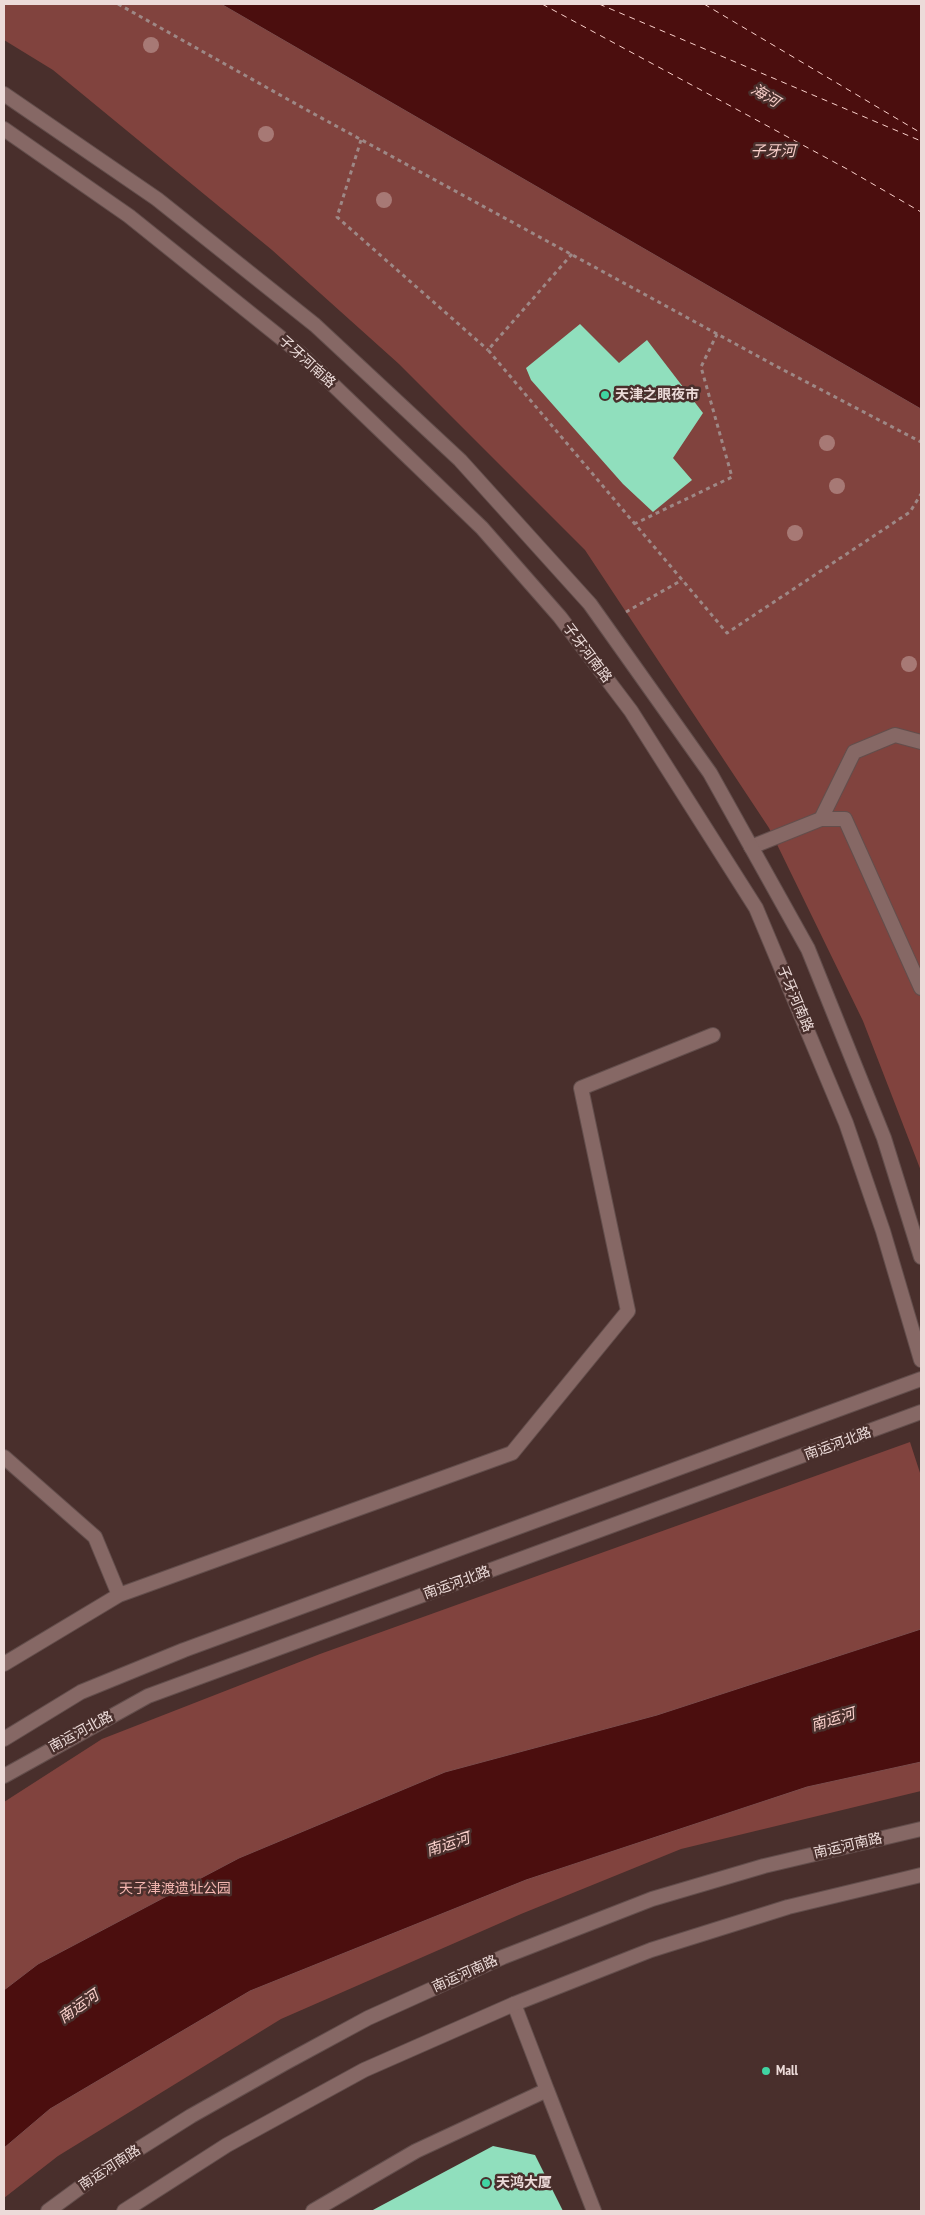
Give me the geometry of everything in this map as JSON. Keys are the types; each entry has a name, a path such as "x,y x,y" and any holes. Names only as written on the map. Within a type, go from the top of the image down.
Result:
{"street":[{"path":"4,94 157,199 315,325 460,460 590,604 710,773 808,949 884,1138 921,1257"},
{"name":"子牙河南路","path":"4,128 129,216 302,354 482,528 560,617 631,711 756,908 846,1122 883,1231 921,1360"},
{"path":"821,819 854,752 895,735 921,742"},
{"path":"751,847 821,819 845,818 921,988"},
{"path":"4,1664 119,1595 512,1453 628,1311 581,1088 713,1035"},
{"path":"4,1739 82,1692 184,1650 921,1378"},
{"name":"南运河北路","path":"4,1776 148,1696 921,1412"},
{"path":"4,1457 95,1537 119,1595"},
{"name":"南运河南路","path":"48,2211 104,2170 191,2116 284,2063 368,2018 503,1957 652,1899 764,1866 921,1829"},
{"path":"124,2211 227,2145 364,2070 514,2004 651,1950 788,1908 921,1875"},
{"path":"514,2004 594,2211"},
{"path":"313,2211 416,2151 547,2090"}],"path":[{"path":"118,4 361,140 717,334 921,442"},
{"path":"361,140 337,216 488,350 727,633 910,512 921,494"},
{"path":"488,350 572,254"},
{"path":"634,524 732,477 701,367 717,334"},
{"path":"604,625 682,580"}],"green space":[{"path":"4,4 921,4 921,1171 863,1021 769,828 585,550 399,364 272,250 53,70 4,40"},
{"name":"天子津渡遗址公园","path":"910,1442 921,1476 921,1791 681,1849 521,1914 281,2019 58,2156 4,2198 4,1802 102,1739 320,1654"}],"water":[{"name":"子牙河","path":"221,4 921,4 921,409"},
{"name":"南运河","path":"921,1629 921,1762 807,1787 526,1880 250,1991 50,2109 4,2148 4,1990 38,1964 239,1858 445,1772 657,1715"}],"building":[{"path":"580,324 619,363 647,340 703,413 673,458 692,480 653,512 623,484 531,380 526,368"},
{"name":"天鸿大厦","path":"493,2146 535,2155 563,2211 371,2211"}],"ferry route":[{"path":"542,4 847,169 921,212"},
{"path":"599,4 921,141"},
{"path":"704,4 921,133"}],"place":[{"name":"天津之眼夜市","path":"605,395"},
{"name":"Mall","path":"766,2071"},
{"name":"天鸿大厦","path":"486,2183"}],"water label":[{"name":"海河","path":"765,96"}]}
